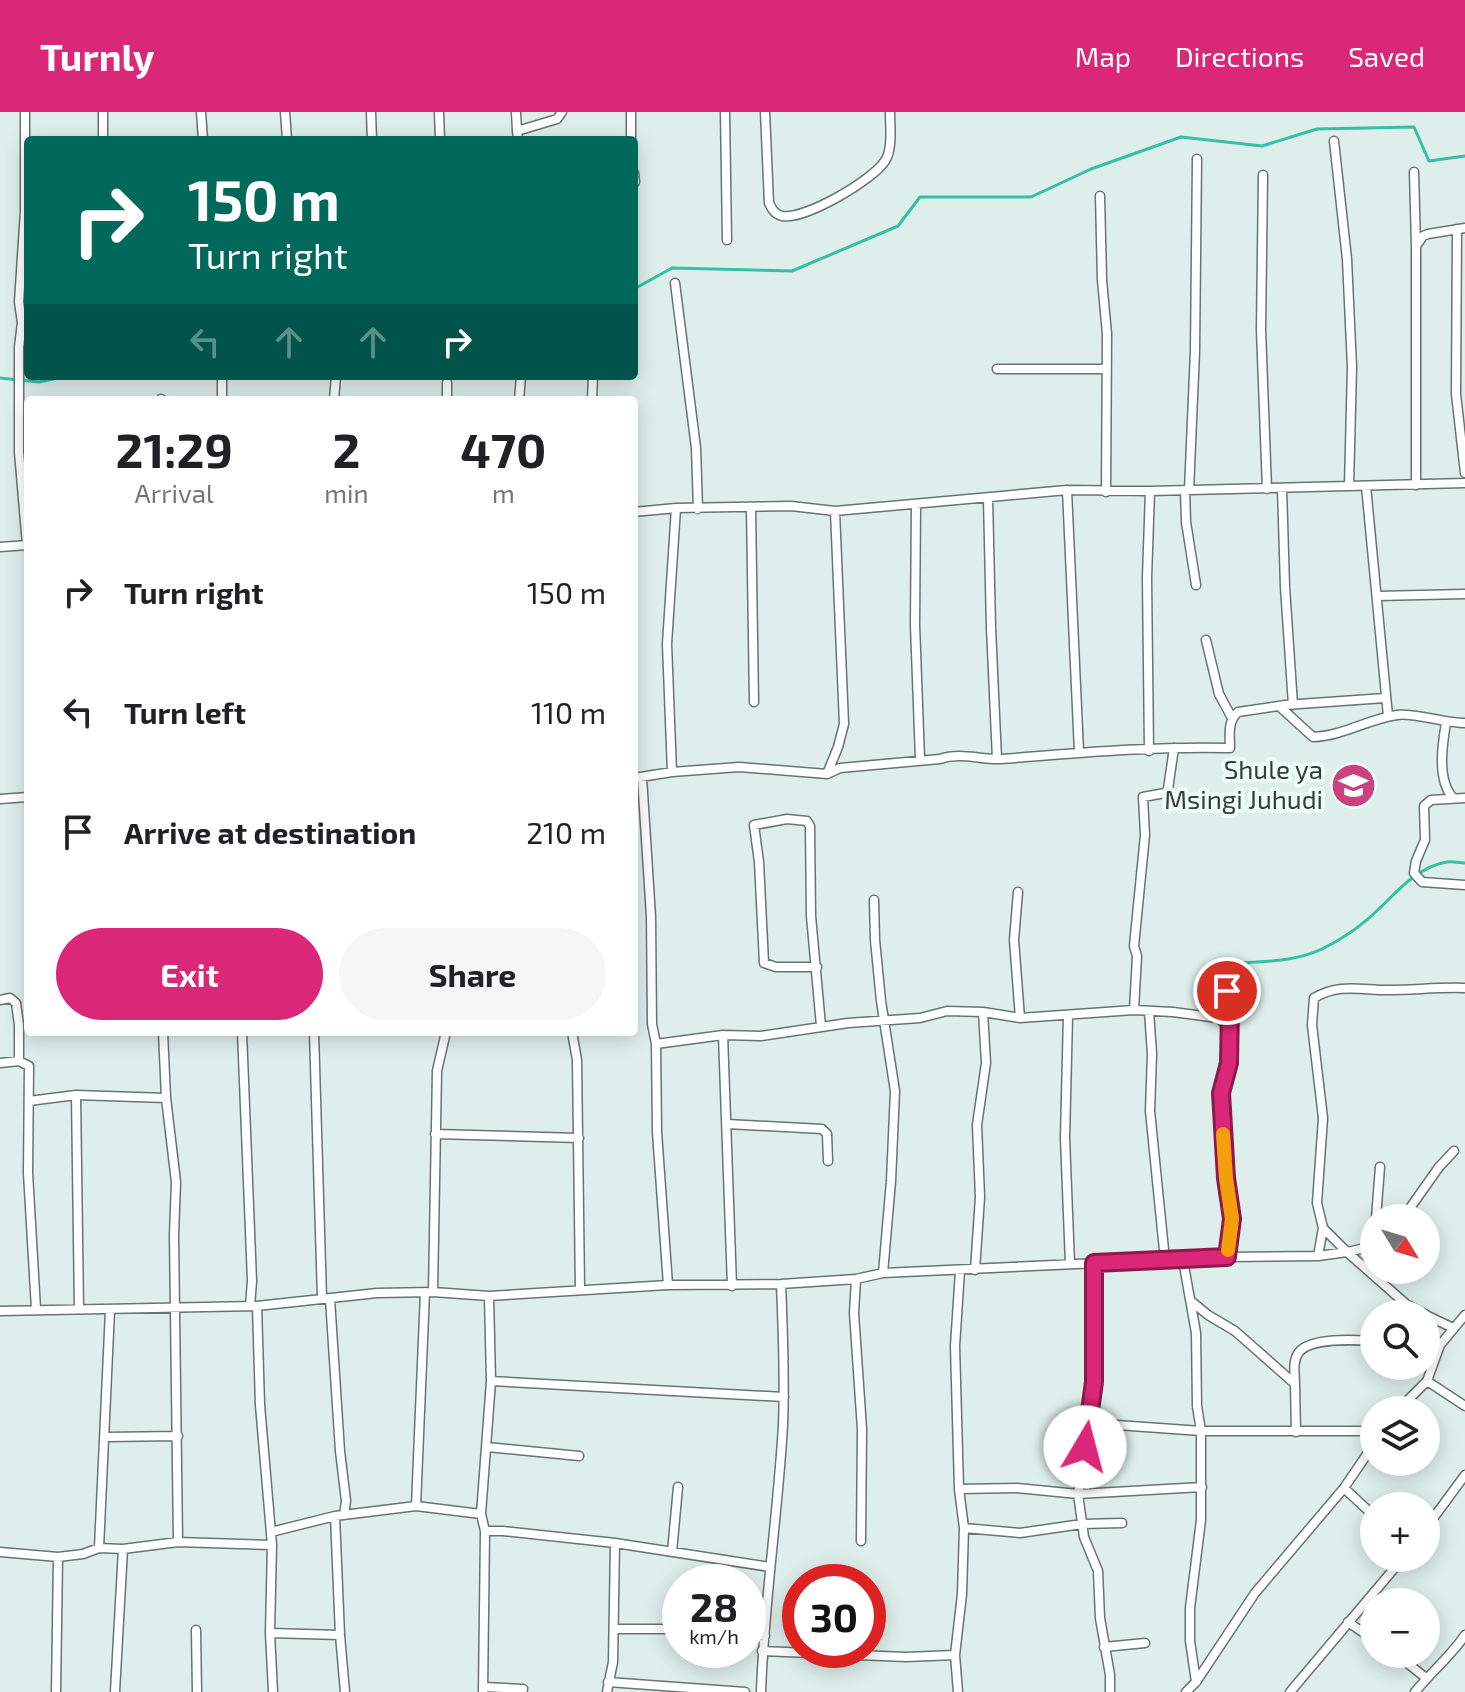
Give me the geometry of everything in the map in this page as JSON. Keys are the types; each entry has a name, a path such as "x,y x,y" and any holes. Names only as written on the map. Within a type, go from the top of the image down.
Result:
{"street":[{"path":"25,112 25,136"},
{"path":"103,112 103,136"},
{"path":"201,112 203,136"},
{"path":"285,112 287,136"},
{"path":"371,112 372,136"},
{"path":"439,112 440,136"},
{"path":"516,112 518,136 557,119 562,112"},
{"path":"631,112 631,136"},
{"path":"725,112 727,240"},
{"path":"765,112 769,203 774,212 781,216 813,209 876,171 887,159 890,112"},
{"path":"1334,141 1347,259 1352,367 1349,486"},
{"path":"1196,585 1186,522 1195,351 1197,159"},
{"path":"1414,172 1416,485"},
{"path":"1263,175 1261,330 1267,489"},
{"path":"1100,196 1107,334 1106,492"},
{"path":"24,226 19,302 24,320"},
{"path":"1416,246 1428,234 1461,229 1456,394 1465,473"},
{"path":"675,283 696,448 698,509"},
{"path":"24,327 19,347 19,452 24,504"},
{"path":"997,369 1106,369"},
{"path":"447,383 447,396"},
{"path":"638,512 791,506 835,511 1067,490 1106,492 1465,483"},
{"path":"1366,486 1388,716"},
{"path":"1282,488 1293,705"},
{"path":"1067,490 1079,752"},
{"path":"1149,751 1147,578 1150,491"},
{"path":"988,498 997,759"},
{"path":"916,504 915,625 920,759"},
{"path":"672,772 667,644 676,508"},
{"path":"751,508 754,702"},
{"path":"827,774 844,724 835,511"},
{"path":"0,547 24,545"},
{"path":"1377,596 1465,594"},
{"path":"668,1285 657,1132 656,1044 652,1024 651,917 638,777 739,767 827,774 840,768 940,759 952,755 997,759 1119,749 1230,748 1232,718 1219,694 1206,640"},
{"path":"1232,718 1238,712 1249,709 1385,698"},
{"path":"1279,706 1313,737 1327,737 1402,714 1446,723 1465,723"},
{"path":"1446,723 1442,745 1445,785 1453,798"},
{"path":"1134,1010 1137,956 1134,946 1145,835 1143,797 1165,793 1168,789 1174,748"},
{"path":"1436,799 1445,785"},
{"path":"0,799 24,797"},
{"path":"1465,798 1436,799 1424,806 1425,840 1414,873 1422,882 1465,885"},
{"path":"817,967 776,967 764,963 754,825 799,819 807,821 810,826 813,946 817,967 821,1026"},
{"path":"1018,892 1014,940 1020,1018"},
{"path":"874,900 875,940 895,1091 883,1273"},
{"path":"1318,1256 1323,1228 1317,1203 1323,1118 1312,1025 1314,998 1334,988 1465,988"},
{"path":"1227,991 1229,1063 1221,1093 1226,1178 1232,1219 1227,1257"},
{"path":"0,1000 10,998 16,1003 19,1061"},
{"path":"656,1044 723,1035 761,1036 884,1019 920,1018 947,1011 983,1012 1020,1018 1134,1010 1218,1018 1229,1027"},
{"path":"1149,1011 1152,1054 1150,1111 1165,1260"},
{"path":"975,1270 980,1197 977,1125 986,1063 983,1012"},
{"path":"1068,1016 1065,1138 1070,1264"},
{"path":"19,1025 24,1022"},
{"path":"723,1035 732,1286"},
{"path":"163,1036 166,1098 176,1182 178,1542"},
{"path":"242,1036 253,1306 272,1545 270,1633 273,1692"},
{"path":"314,1036 326,1298 346,1501 340,1516 340,1635 345,1692"},
{"path":"416,1506 429,1292 437,1071 445,1036"},
{"path":"573,1036 577,1060 580,1289"},
{"path":"0,1063 19,1061 29,1066 28,1173 36,1309"},
{"path":"29,1101 76,1095 166,1098"},
{"path":"76,1095 79,1309"},
{"path":"727,1124 822,1129 827,1134 828,1161"},
{"path":"435,1134 579,1138"},
{"path":"1413,1204 1454,1151"},
{"path":"1377,1204 1380,1167"},
{"path":"1323,1228 1401,1300"},
{"path":"0,1311 253,1306 377,1293 489,1296 668,1285 781,1284 856,1279 883,1273 1227,1257 1318,1256 1360,1249"},
{"path":"1183,1260 1196,1333 1197,1406 1201,1431 1201,1520 1190,1608 1190,1641 1196,1682"},
{"path":"1094,1263 1094,1382 1078,1494 1084,1537 1098,1571 1110,1692"},
{"path":"958,1692 955,1655 962,1594 964,1528 959,1489 955,1346 960,1271"},
{"path":"856,1279 854,1313 862,1429 861,1541"},
{"path":"766,1622 784,1397 781,1284"},
{"path":"489,1296 491,1381 481,1514 485,1531 484,1690 523,1689"},
{"path":"1190,1300 1235,1331 1295,1384"},
{"path":"99,1548 110,1310"},
{"path":"1440,1345 1465,1315"},
{"path":"1440,1321 1453,1328"},
{"path":"1296,1432 1294,1365 1298,1354 1306,1347 1360,1340"},
{"path":"491,1381 784,1397"},
{"path":"1412,1396 1427,1381 1465,1406"},
{"path":"1089,1423 1201,1431 1360,1431"},
{"path":"106,1437 178,1436"},
{"path":"487,1447 579,1456"},
{"path":"1186,1692 1196,1682 1255,1593 1344,1488 1360,1465"},
{"path":"1440,1509 1465,1475"},
{"path":"672,1552 678,1487"},
{"path":"959,1489 1017,1488 1078,1494 1202,1487"},
{"path":"1344,1488 1360,1503"},
{"path":"271,1532 340,1516 416,1506 481,1514"},
{"path":"964,1528 1020,1533 1082,1524 1122,1523"},
{"path":"485,1531 615,1543 770,1567"},
{"path":"0,1552 58,1557 83,1554 99,1548 123,1549 178,1542 272,1545"},
{"path":"607,1692 612,1673 615,1543"},
{"path":"115,1692 123,1549"},
{"path":"56,1692 58,1557"},
{"path":"1290,1692 1391,1572"},
{"path":"1348,1622 1360,1630"},
{"path":"614,1629 662,1629"},
{"path":"196,1630 197,1692"},
{"path":"270,1633 340,1635"},
{"path":"1415,1692 1464,1640"},
{"path":"1104,1647 1145,1643"},
{"path":"766,1651 906,1657 955,1655"},
{"path":"761,1692 762,1668"},
{"path":"1414,1668 1426,1678"},
{"path":"608,1682 745,1692"}],"waterway":[{"path":"638,287 672,268 792,271 898,226 920,197 1031,197 1091,169 1181,137 1262,146 1317,129 1414,127 1429,161 1465,156"},
{"path":"0,378 48,380"},
{"path":"1231,963 1289,959 1322,949 1361,924 1419,873 1437,864 1465,863"}],"slow traffic":[{"path":"1223,1134 1232,1219 1228,1250"}],"place":[{"name":"Shule ya Msingi Juhudi","path":"1354,785"}],"route":[{"path":"1085,1447 1094,1382 1094,1263 1227,1257 1232,1219 1226,1178 1221,1093 1229,1063 1230,1008 1227,991"}]}
